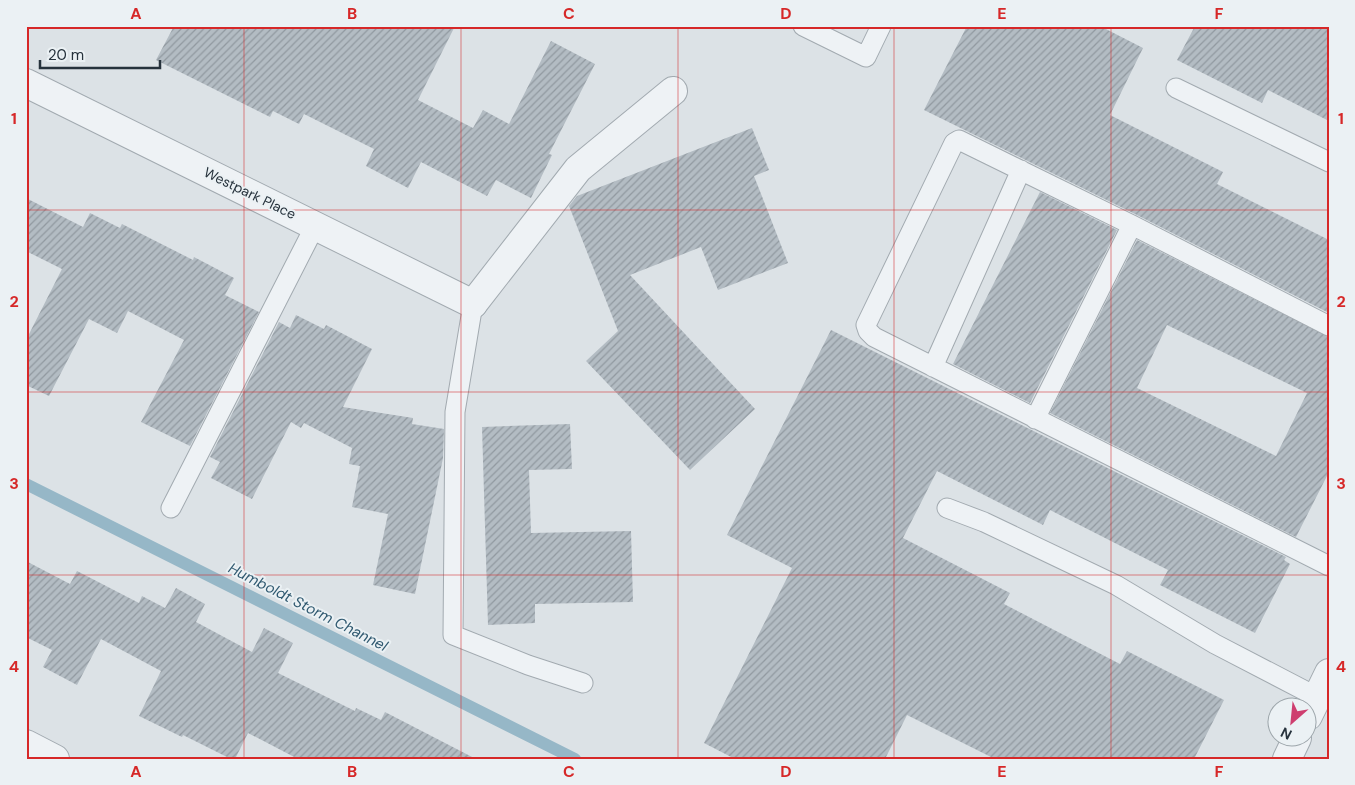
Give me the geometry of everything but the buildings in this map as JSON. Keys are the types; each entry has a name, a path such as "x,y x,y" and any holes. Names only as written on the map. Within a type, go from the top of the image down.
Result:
{"street":[{"name":"Westpark Place","path":"26,83 473,304"},
{"path":"473,304 578,169 673,91"},
{"path":"1316,698 1329,673"},
{"path":"26,744 55,759"}],"lane":[{"path":"803,26 866,57 881,26"},
{"path":"1176,88 1329,162"},
{"path":"1329,326 1132,225 959,140 954,143 866,325 868,331 874,337 1329,566"},
{"path":"933,367 1021,170"},
{"path":"1035,419 1132,225"},
{"path":"171,508 315,226"},
{"path":"473,304 454,412 453,635 583,683"},
{"path":"947,508 984,522 1116,585 1215,644 1298,698"}],"waterway":[{"name":"Humboldt Storm Channel","path":"26,484 575,759"}]}
